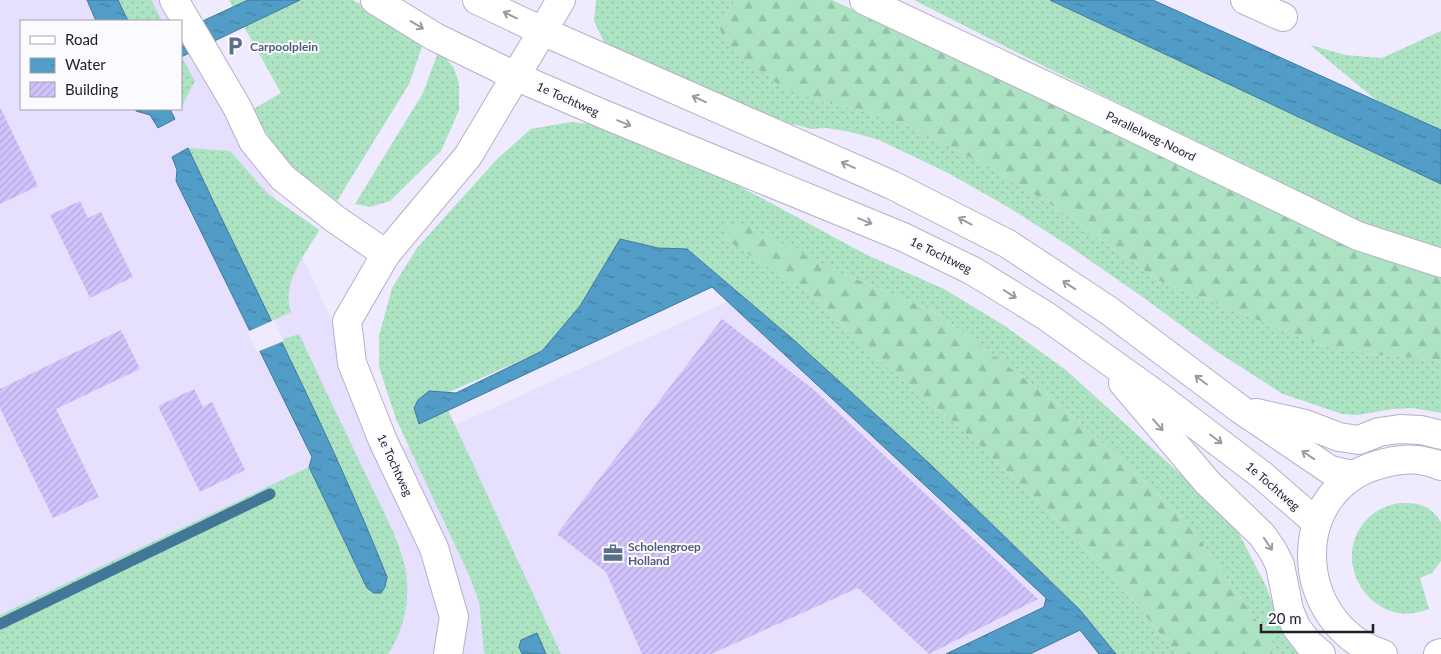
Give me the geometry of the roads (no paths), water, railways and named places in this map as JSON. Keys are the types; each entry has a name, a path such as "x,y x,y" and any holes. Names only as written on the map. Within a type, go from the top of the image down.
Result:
{"main road":[{"path":"174,0 237,107 253,141 283,178 335,219 386,254"},
{"name":"1e Tochtweg","path":"375,0 435,36 515,76 603,114 903,236 973,271 1046,316 1092,348 1215,439 1317,523"},
{"path":"478,0 542,31 892,185 1008,244 1108,310 1240,409 1330,470 1352,475"},
{"path":"515,76 561,0"},
{"name":"Parallelweg-Noord","path":"864,0 1358,236 1441,263"},
{"path":"1245,0 1283,17"},
{"name":"1e Tochtweg","path":"448,654 454,617 434,548 383,441 352,363 347,321 386,254 468,156 515,76"},
{"path":"1092,348 1207,482 1262,535 1280,565 1289,610 1296,627 1309,644 1321,654"},
{"path":"1240,409 1305,424 1339,437 1359,440 1379,432 1400,430 1422,430 1441,435"},
{"path":"1383,654 1362,645 1346,633 1332,619 1321,602 1314,582 1311,563 1312,542 1317,523 1322,509 1330,496 1352,475 1376,465 1401,459 1427,460 1441,466"}],"water":[{"path":"87,0 118,0 128,20 96,20"},
{"path":"248,0 300,0 182,57 182,31"},
{"path":"1050,0 1153,0 1441,130 1441,184"},
{"path":"170,110 175,119 158,128 150,115 136,111"},
{"path":"188,148 316,414 365,522 387,577 385,587 381,593 374,593 367,588 309,467 312,457 176,181 177,170 172,157"},
{"path":"620,239 658,248 687,249 795,341 930,464 1080,610 1116,654 1099,654 1080,630 1030,654 946,654 1044,607 1046,598 712,287 419,424 414,408 418,400 429,391 456,393 542,351 580,306"},
{"path":"537,633 546,654 522,654 519,647 521,640"}],"waterway":[{"path":"0,624 270,494"}],"place":[{"name":"Carpoolplein","path":"235,46"},
{"name":"Scholengroep Holland","path":"613,553"}]}
